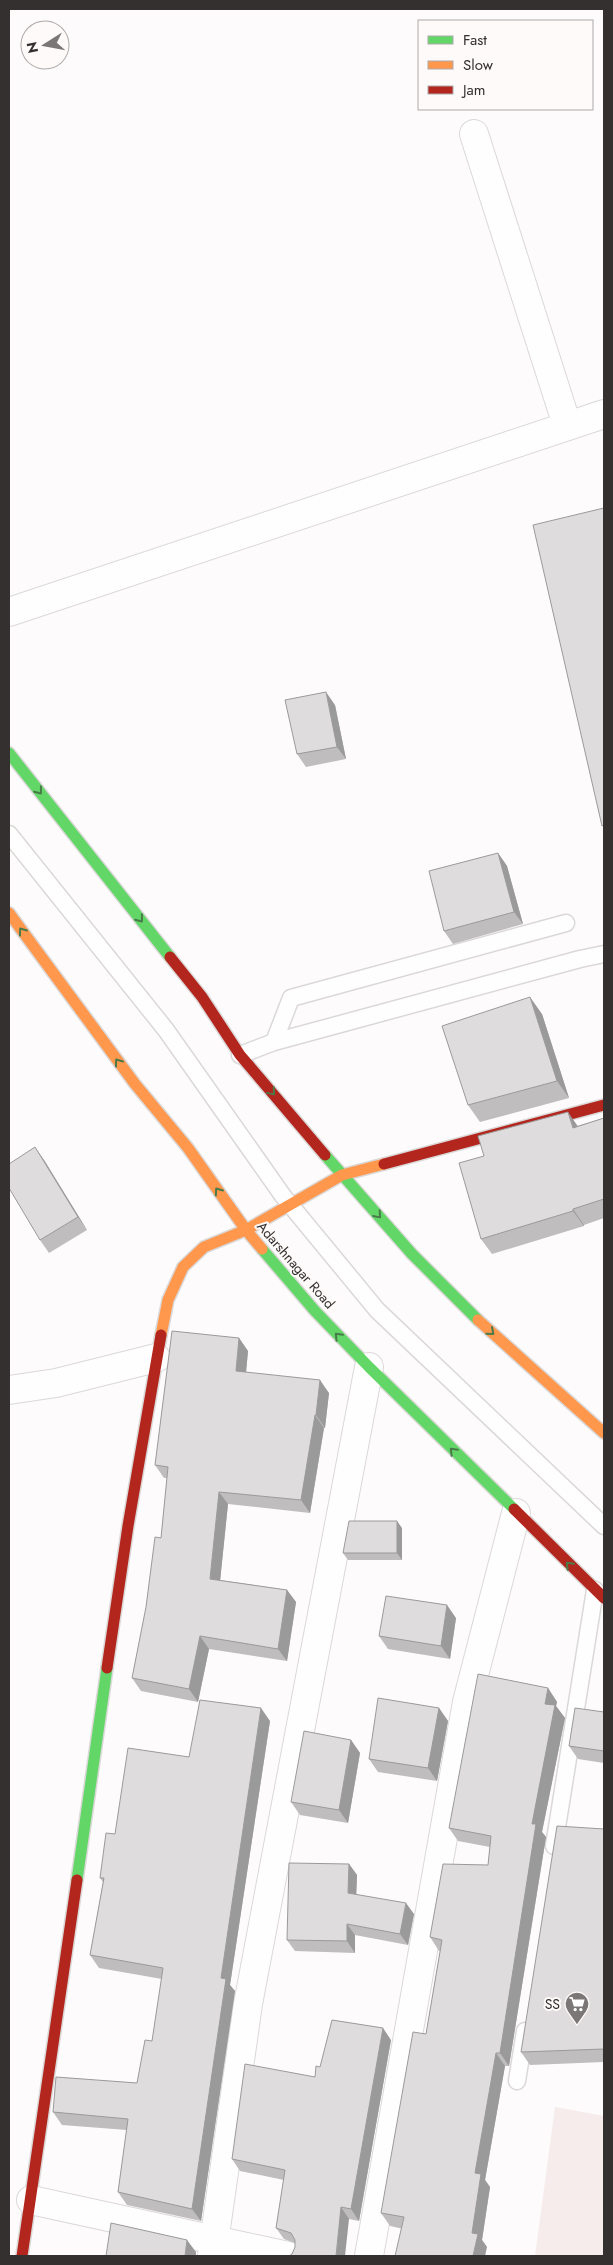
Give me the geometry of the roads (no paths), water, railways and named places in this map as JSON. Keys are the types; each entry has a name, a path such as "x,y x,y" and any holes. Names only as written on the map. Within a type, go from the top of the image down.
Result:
{"main road":[{"path":"9,753 202,997 240,1055 342,1174 412,1254 475,1317 604,1433"},
{"name":"Adarshnagar Road","path":"9,913 135,1084 188,1148 246,1230 315,1311 516,1513 600,1594"},
{"path":"22,2256 128,1526 156,1358 168,1300 183,1267 204,1247 246,1230 342,1174 604,1105"}],"street":[{"path":"474,134 566,425"},
{"path":"9,612 566,425 604,414"},
{"path":"9,1390 56,1383 156,1358"},
{"path":"213,2248 248,2004 369,1367"},
{"path":"369,2256 467,1702 516,1513"},
{"path":"31,2200 213,2248 288,2256"}],"lane":[{"path":"9,834 166,1030 290,1205 377,1310 604,1526"},
{"path":"274,1042 291,998 566,923"},
{"path":"240,1055 274,1042 604,954"},
{"path":"551,1865 600,1594"},
{"path":"517,2081 528,2012"}],"place":[{"name":"SS","path":"577,2025"}]}
